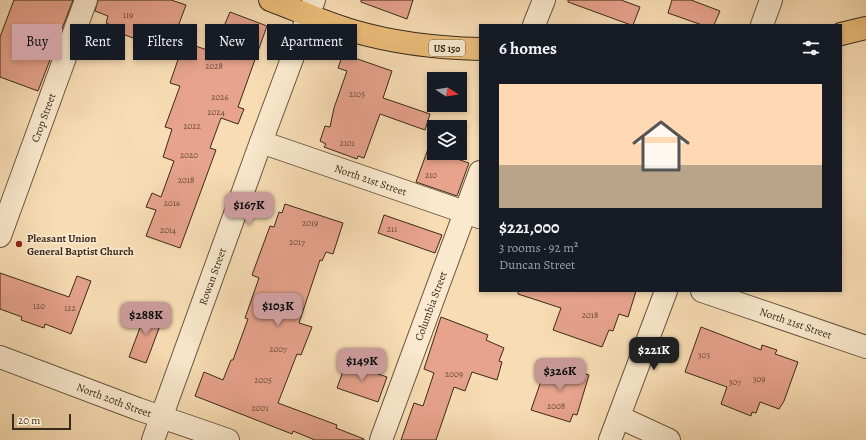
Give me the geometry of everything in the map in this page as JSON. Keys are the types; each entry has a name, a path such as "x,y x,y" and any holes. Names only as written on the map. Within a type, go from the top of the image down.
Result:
{"main road":[{"name":"US 150","path":"270,0 312,7 353,31 414,45 456,49 479,49"},
{"path":"842,34 866,28"}],"street":[{"name":"Crop Street","path":"0,236 86,0"},
{"path":"534,24 544,0"},
{"path":"762,24 771,0"},
{"name":"Rowan Street","path":"153,440 261,142 312,7"},
{"name":"North 21st Street","path":"261,142 473,215"},
{"name":"Columbia Street","path":"381,440 473,215 479,178"},
{"path":"610,440 666,292"},
{"name":"North 21st Street","path":"705,292 865,343"},
{"name":"North 20th Street","path":"0,358 228,440"},
{"path":"619,416 669,440"}],"building":[{"path":"14,0 73,0 62,29 62,24 12,24 12,60 50,60 38,91 0,77 0,37"},
{"path":"98,0 171,0 186,5 179,24 133,24 133,38 125,35 125,24 106,23 108,16 95,11"},
{"path":"361,0 413,0 407,19 361,2"},
{"path":"568,0 621,0 640,7 633,24 628,24 568,2"},
{"path":"672,0 691,0 720,11 714,24 699,24 668,13"},
{"path":"230,12 267,26 259,48 259,24 225,24"},
{"path":"197,46 205,49 205,60 255,60 238,107 244,109 238,124 221,118 210,148 216,150 180,248 146,236 156,210 146,207 152,193 161,197 174,161 163,157 172,129 165,127 180,86 170,83 178,60 197,60"},
{"path":"357,59 392,71 383,98 430,114 425,130 380,114 364,158 358,156 357,159 324,147 326,144 320,141 325,126 330,127 334,108 347,71 338,68 341,60"},
{"path":"427,152 427,160 460,160 469,163 457,196 416,182"},
{"path":"285,204 343,223 333,254 326,252 322,261 320,260 299,323 312,327 301,355 297,354 278,403 337,425 336,428 364,440 315,440 293,431 292,434 195,396 204,372 223,380 231,360 233,360 248,319 245,318 259,278 252,275 270,226 274,227 279,212 282,213"},
{"path":"384,215 442,235 435,253 378,233"},
{"path":"0,273 69,297 77,276 91,281 71,334 45,324 44,328 21,320 22,317 0,309"},
{"path":"518,292 636,292 628,317 619,314 613,331 609,330 602,347 553,330 561,308 518,294"},
{"path":"147,309 164,315 146,363 129,357"},
{"path":"441,317 488,335 486,340 504,348 499,361 502,362 497,380 472,372 465,391 454,387 436,440 401,440 414,403 423,406 434,373 424,369"},
{"path":"701,327 761,350 762,345 777,350 775,354 798,362 784,401 779,409 760,402 756,413 752,412 751,416 721,404 727,387 685,372"},
{"path":"548,361 589,375 577,415 573,414 570,422 531,410"},
{"path":"346,363 387,377 378,402 337,388"}],"place":[{"name":"Pleasant Union General Baptist Church","path":"19,244"}]}
